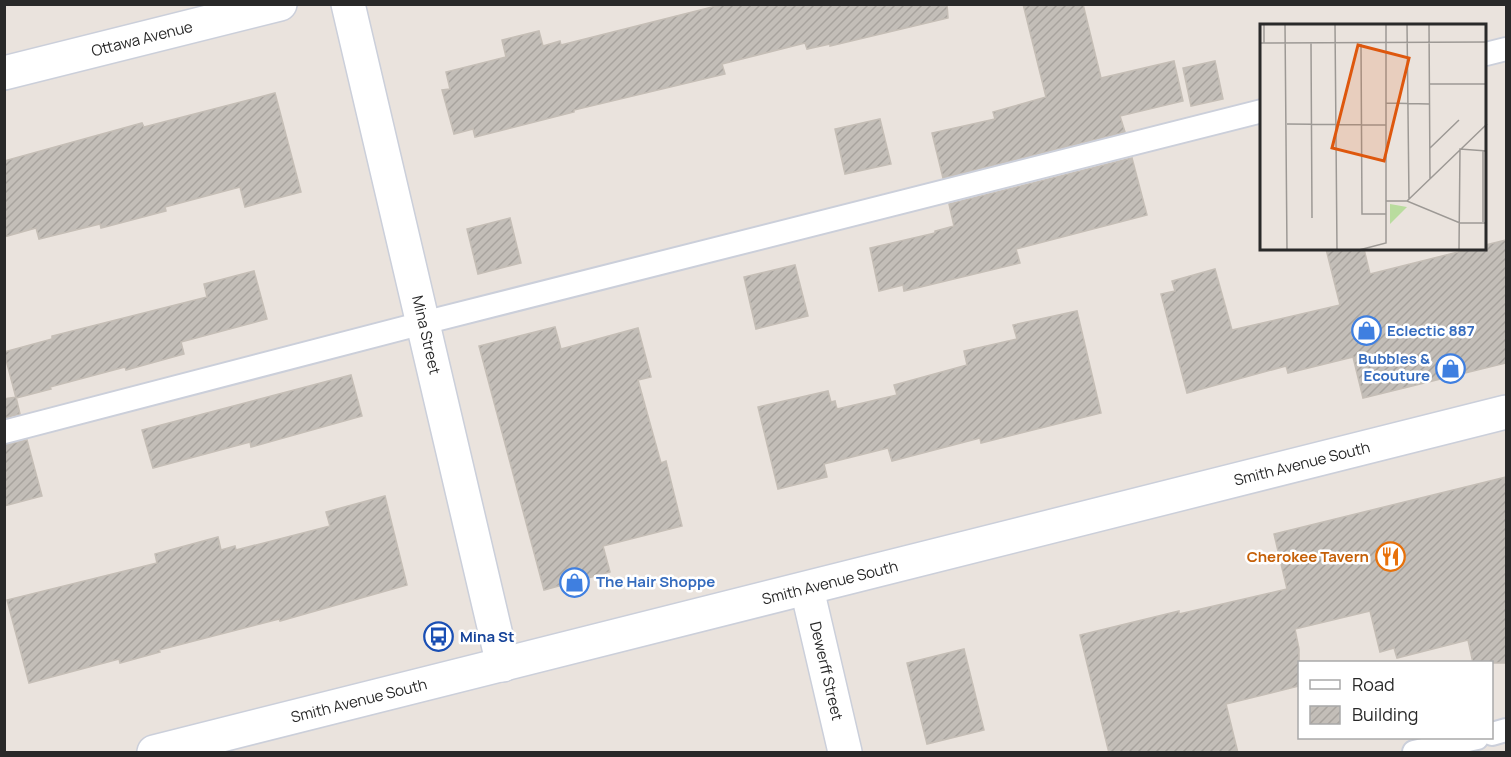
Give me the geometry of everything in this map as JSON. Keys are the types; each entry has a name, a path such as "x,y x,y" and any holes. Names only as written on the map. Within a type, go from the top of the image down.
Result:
{"main road":[{"name":"Ottawa Avenue","path":"4,73 280,4"},
{"name":"Mina Street","path":"348,4 503,665"},
{"name":"Smith Avenue South","path":"154,753 1506,412"},
{"name":"Dewerff Street","path":"807,589 845,753"}],"lane":[{"path":"1487,54 1506,49"},
{"path":"4,432 423,323 1260,112"},
{"path":"1414,753 1472,739"}],"building":[{"path":"724,4 947,4 948,18 830,46 830,44 807,49 805,43 722,64 725,74 574,110 574,112 475,137 473,129 454,134 442,90 450,89 446,72 506,57 502,40 539,31 543,46 560,41 561,45"},
{"path":"1023,4 1083,4 1101,78 1174,61 1183,101 1120,116 1125,132 943,178 932,133 995,119 993,112 1046,97"},
{"path":"1215,61 1223,99 1191,106 1183,68"},
{"path":"275,93 301,192 245,207 240,187 165,207 166,211 101,228 100,224 39,239 36,228 4,237 4,161 142,123 144,127"},
{"path":"880,119 891,164 845,174 835,129"},
{"path":"1132,158 1147,215 1016,249 1020,263 904,291 903,285 879,291 870,248 935,233 935,231 954,226 949,204"},
{"path":"510,218 521,263 478,274 467,229"},
{"path":"1506,240 1506,363 1363,398 1353,357 1288,373 1286,366 1187,393 1161,294 1175,291 1172,281 1215,269 1232,330 1340,305 1326,250 1364,250 1370,274 1466,250 1487,250 1487,245"},
{"path":"795,265 808,316 756,329 744,277"},
{"path":"254,271 267,319 181,342 184,354 126,370 125,367 16,398 4,352 52,339 52,336 207,297 204,284"},
{"path":"1077,311 1101,413 981,443 980,438 892,461 888,448 824,464 827,477 778,489 758,407 828,391 831,402 835,401 837,409 897,395 894,385 967,365 964,351 1017,339 1013,325"},
{"path":"555,327 561,349 638,328 651,377 638,380 661,463 666,461 682,526 603,546 610,572 544,590 479,346"},
{"path":"351,375 362,416 251,447 250,442 153,468 142,430"},
{"path":"16,397 20,414 4,418 4,399"},
{"path":"27,440 42,496 4,506 4,445"},
{"path":"1506,477 1506,663 1473,661 1468,640 1397,658 1394,648 1380,652 1370,611 1295,629 1299,649 1298,686 1226,704 1238,753 1109,753 1080,635 1179,611 1179,614 1287,589 1274,534"},
{"path":"385,496 407,585 280,621 279,619 159,650 160,652 120,663 119,659 29,683 7,600 157,563 155,554 218,537 221,550 235,546 236,550 330,526 326,512"},
{"path":"964,649 984,730 927,744 907,663"}],"place":[{"name":"Eclectic 887","path":"1366,331"},
{"name":"Bubbles & Ecouture","path":"1451,368"},
{"name":"Cherokee Tavern","path":"1390,557"},
{"name":"The Hair Shoppe","path":"575,582"},
{"name":"Mina St","path":"439,637"}]}
